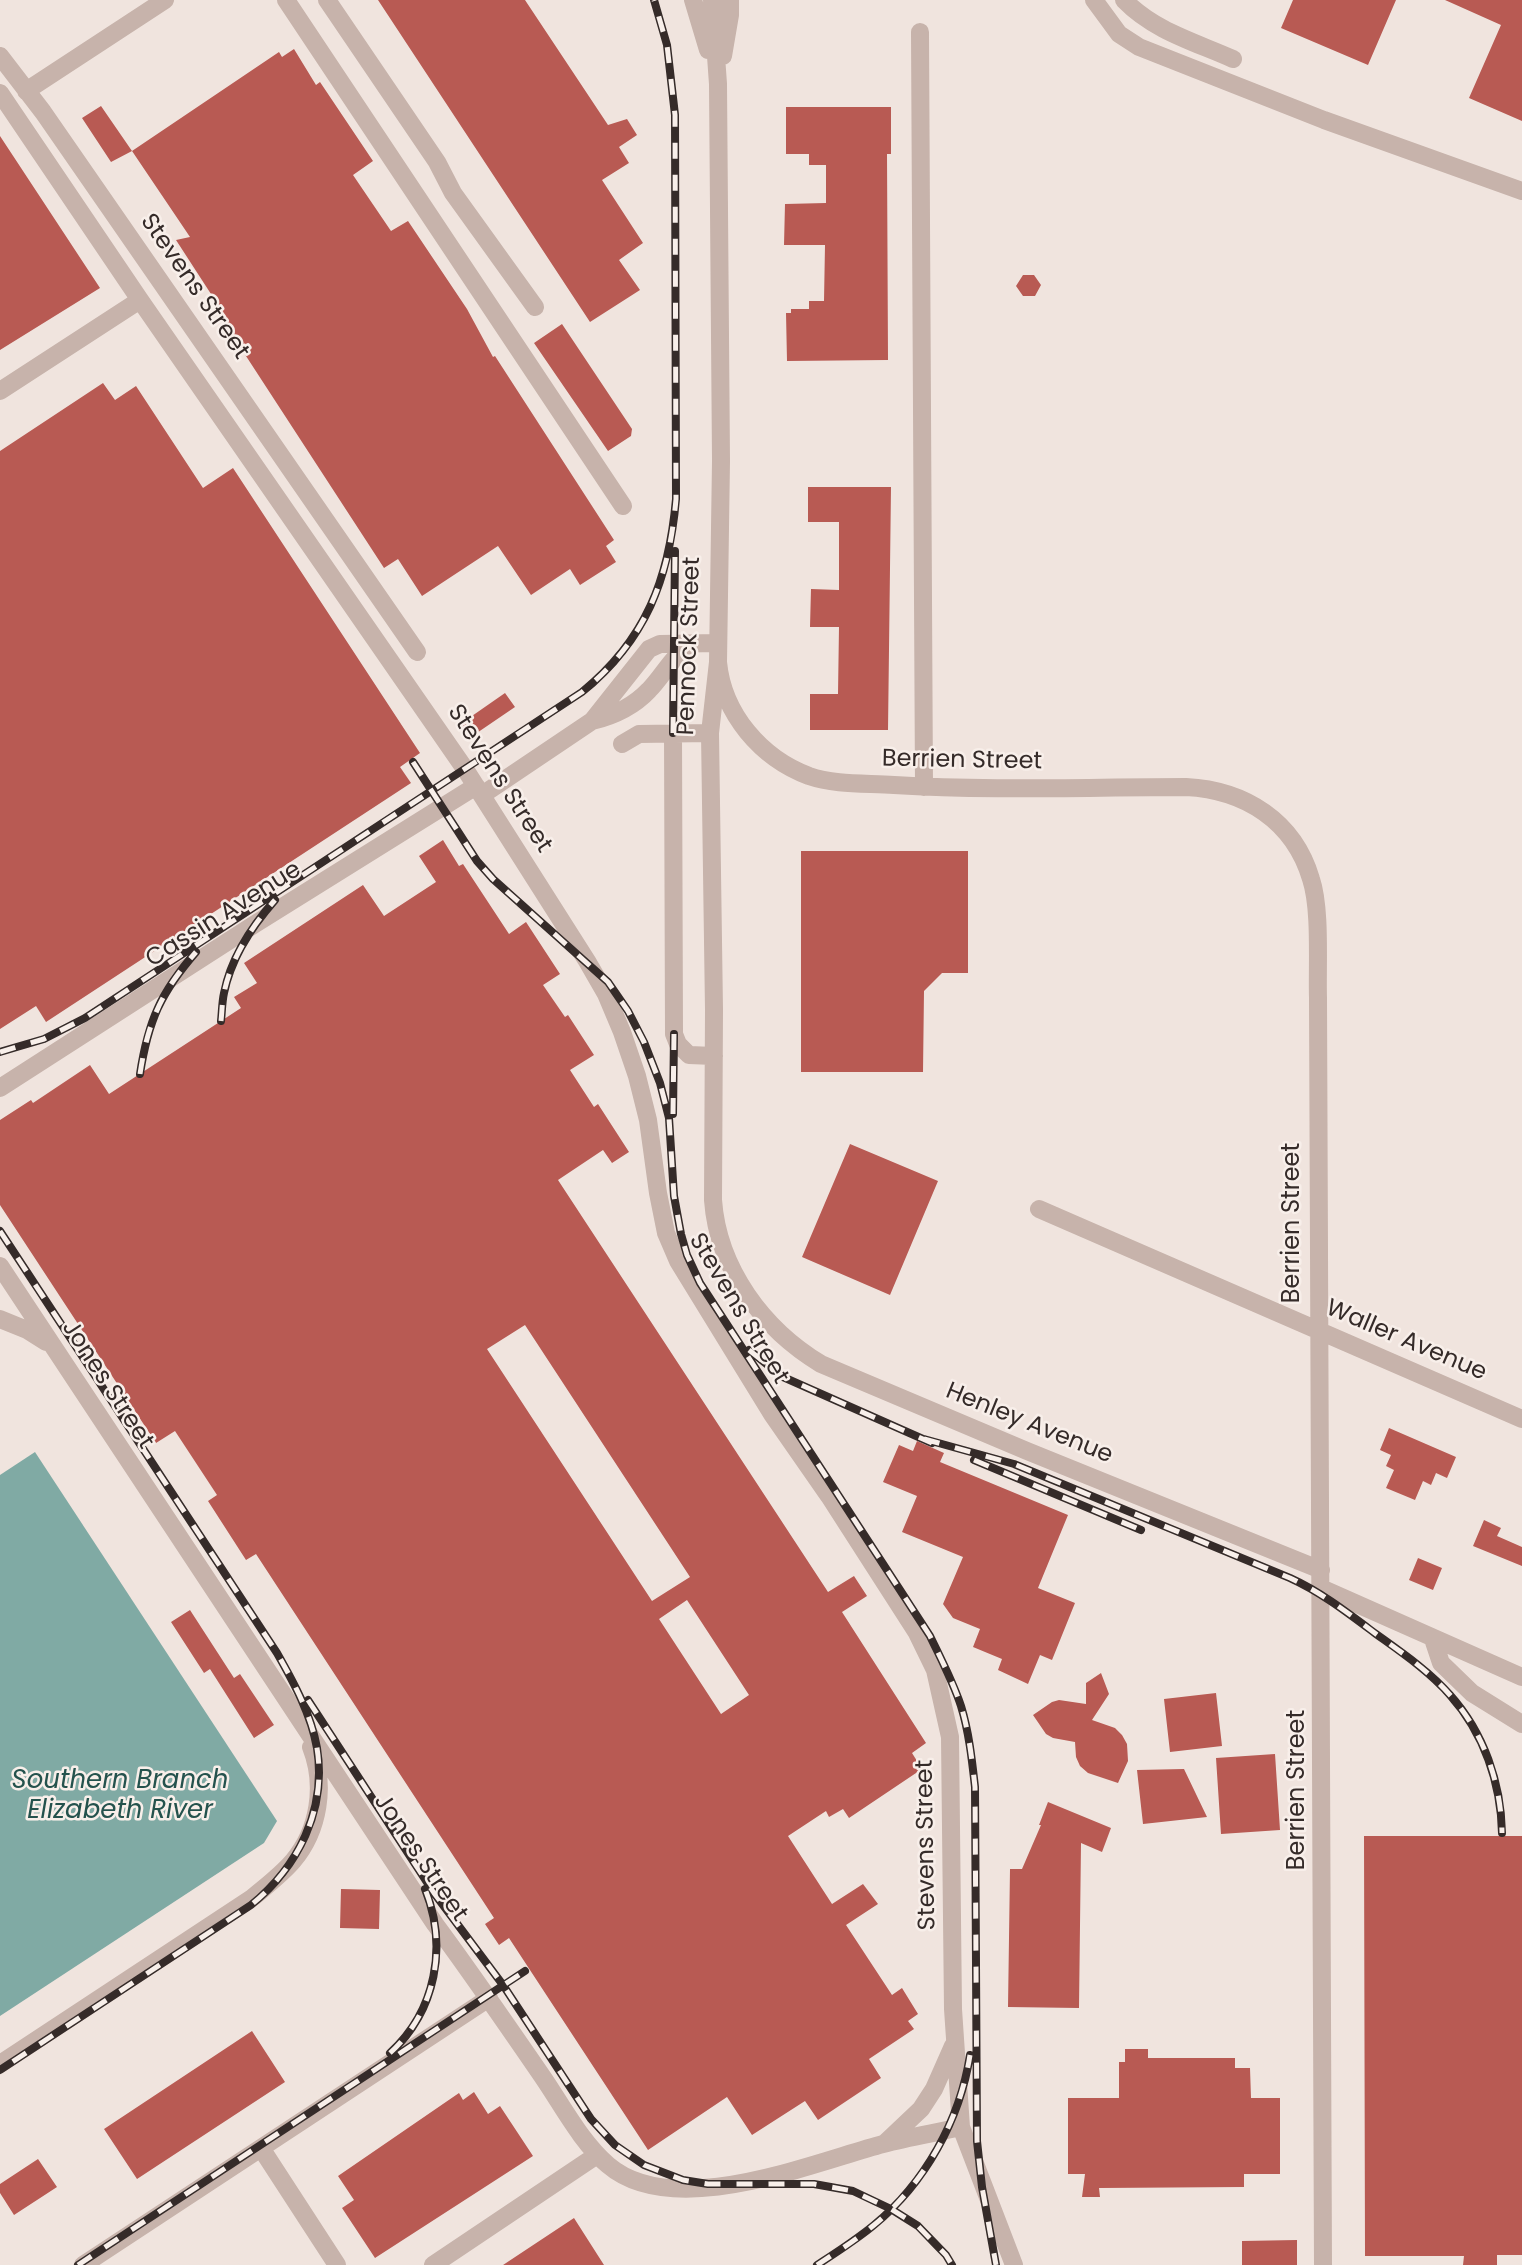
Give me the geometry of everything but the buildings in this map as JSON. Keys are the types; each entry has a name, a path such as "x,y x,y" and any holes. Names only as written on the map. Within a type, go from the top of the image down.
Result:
{"street":[{"path":"26,92 165,0"},
{"path":"286,0 623,506"},
{"path":"327,0 437,162 453,193 535,307"},
{"path":"694,0 718,84"},
{"name":"Pennock Street","path":"712,0 718,84 721,461 718,662 710,733 714,1220 725,1253 743,1289"},
{"path":"718,84 730,15 730,0"},
{"path":"1094,0 1119,34 1139,47 1324,120 1522,191"},
{"path":"1124,0 1143,18 1159,28 1233,59"},
{"path":"920,32 924,787"},
{"name":"Stevens Street","path":"0,56 59,134 417,652"},
{"name":"Stevens Street","path":"0,93 479,791 587,961 606,995 637,1076 648,1120 666,1233 678,1261 772,1414 829,1496 917,1633 935,1670 950,1737 953,2009 961,2127 1014,2265"},
{"path":"0,391 140,300"},
{"path":"592,722 649,649 660,644 717,643"},
{"path":"592,722 612,716 643,696 681,651 694,644"},
{"name":"Berrien Street","path":"718,662 725,693 739,721 760,746 788,766 808,775 831,781 924,787 1206,788 1253,804 1268,814 1291,838 1312,881 1315,898 1318,998 1324,2265"},
{"name":"Cassin Avenue","path":"0,1088 255,924 592,722"},
{"path":"673,733 674,1034 678,1044 689,1055 714,1056"},
{"path":"622,744 639,734 710,733"},
{"name":"Waller Avenue","path":"1040,1209 1522,1419"},
{"name":"Jones Street","path":"0,1266 435,1924 597,2155 618,2172 642,2182 698,2188 764,2179 884,2144 961,2127"},
{"name":"Henley Avenue","path":"743,1289 768,1320 803,1352 821,1364 1321,1570"},
{"path":"0,1319 38,1336 57,1353"},
{"path":"1321,1588 1522,1677"},
{"path":"1433,1639 1441,1663 1472,1693 1522,1724"},
{"path":"0,2064 252,1898 293,1861 313,1825 318,1805 318,1790 315,1758 291,1709"},
{"path":"83,2265 489,1998"},
{"path":"884,2144 921,2109 955,2042"},
{"path":"261,2148 337,2265"},
{"path":"433,2265 597,2155"}],"water":[{"name":"Southern Branch Elizabeth River","path":"35,1452 277,1821 264,1843 0,2016 0,1475"}],"railway":[{"path":"0,1052 44,1039 85,1018 582,692 623,651 638,629 660,582 673,528 676,499 675,115 667,45 654,0"},
{"path":"673,733 675,551"},
{"path":"413,762 477,861 493,879 608,982 628,1011 660,1083 669,1118 674,1196 681,1234 700,1283 930,1636 958,1697 968,1736 975,1787 977,2141 996,2265"},
{"path":"221,1021 227,980 237,955 275,900"},
{"path":"140,1074 147,1038 158,1008 174,980 196,952"},
{"path":"673,1114 674,1034"},
{"path":"0,1231 277,1653 296,1687 311,1723 319,1771 318,1793 305,1836 283,1873 268,1890 251,1905 0,2070"},
{"path":"749,1350 783,1377 932,1443"},
{"path":"924,1439 1014,1464 1290,1578 1334,1603 1424,1670 1462,1710 1481,1742 1494,1777 1502,1833"},
{"path":"974,1460 1141,1530"},
{"path":"308,1700 434,1893 503,1985 591,2119 615,2145 644,2165 683,2180 708,2184 814,2184 853,2191 891,2209 918,2226 952,2265"},
{"path":"390,2053 418,2018 433,1977 436,1933 425,1889"},
{"path":"78,2265 525,1971"},
{"path":"817,2265 874,2225 909,2190 924,2170 949,2126 958,2103 970,2055"}]}
